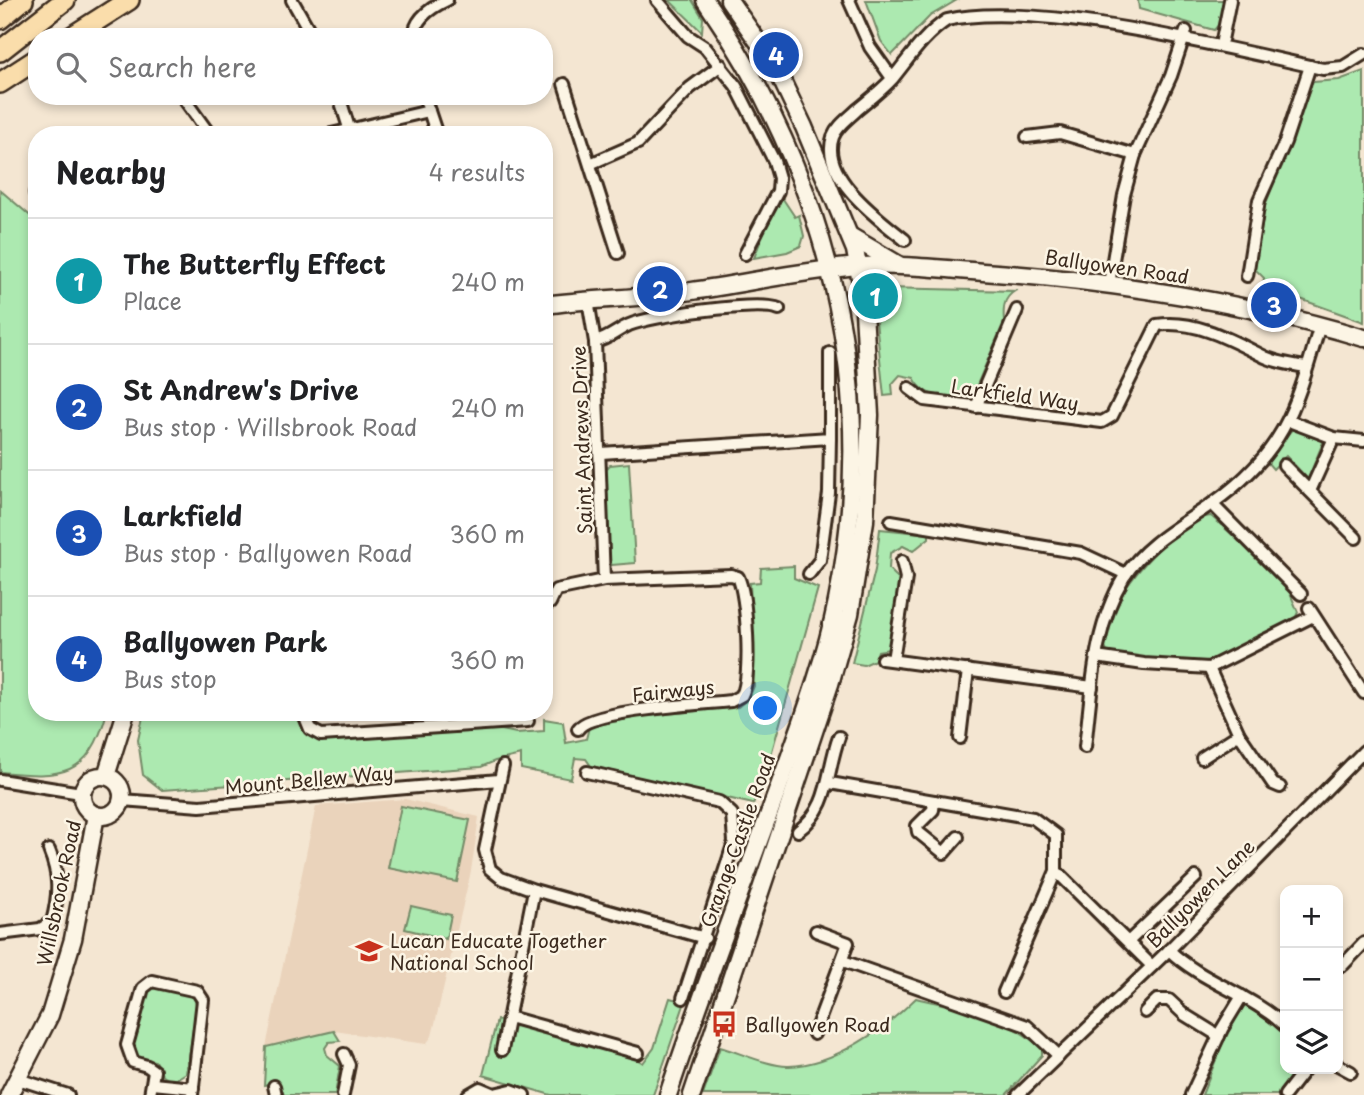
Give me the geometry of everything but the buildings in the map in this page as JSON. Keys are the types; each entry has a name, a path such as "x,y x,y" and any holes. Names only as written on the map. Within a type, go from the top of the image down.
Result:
{"highway":[{"path":"0,19 23,0"},
{"path":"29,28 65,0"},
{"path":"85,28 129,0"},
{"path":"0,51 28,29"},
{"path":"0,83 28,65"}],"main road":[{"name":"Grange Castle Road","path":"668,1095 815,683 836,603 849,525 853,463 846,359 831,270 825,251 786,142 744,57 705,0"},
{"name":"Grange Castle Road","path":"692,1095 830,684 850,614 864,521 870,415 859,267 849,236 775,66 729,0"},
{"path":"849,236 901,267"},
{"path":"667,295 724,276 820,261 825,251"},
{"path":"553,305 667,295 768,277 859,267"},
{"name":"Ballyowen Road","path":"859,267 901,267 1110,284 1165,292 1320,325 1364,338"},
{"path":"106,776 123,721"},
{"path":"106,776 117,783 122,800 114,812 96,815 83,804 81,793 93,777 106,776"},
{"name":"Willsbrook Road","path":"9,1095 50,1015 73,939 96,815"}],"street":[{"path":"292,0 308,28"},
{"path":"414,28 421,18 447,0"},
{"path":"657,0 688,36 705,47 721,65 758,126 779,178 778,191 745,254"},
{"path":"849,0 870,47 892,78"},
{"path":"1222,40 1230,0"},
{"path":"905,240 857,200 835,167 830,153 833,136 843,122 892,78 937,28 969,8 990,3"},
{"path":"1148,19 1323,69 1343,67 1364,54"},
{"path":"1110,284 1124,195 1135,155 1171,76 1186,31"},
{"path":"590,164 638,143 690,88 721,65"},
{"path":"1247,276 1259,200 1285,142 1310,66"},
{"path":"565,84 618,253"},
{"path":"188,105 204,126"},
{"path":"342,105 348,126"},
{"path":"427,105 435,126"},
{"path":"358,126 429,111"},
{"path":"1027,137 1060,134 1135,155"},
{"name":"Saint Andrews Drive","path":"588,300 595,342 604,580"},
{"path":"595,342 609,339 628,325 656,319 751,305 771,305 779,309"},
{"path":"976,407 1017,310"},
{"name":"Larkfield Way","path":"909,388 925,400 1102,422 1112,416 1157,325 1171,323 1233,340 1282,363 1307,367"},
{"path":"1085,747 1104,616 1126,574 1174,527 1212,504 1248,475 1271,450 1289,421 1320,325"},
{"path":"809,574 820,561 829,493 830,353"},
{"path":"1289,421 1334,438 1364,441"},
{"path":"601,453 830,438"},
{"path":"1310,491 1334,438"},
{"path":"1284,465 1356,538"},
{"path":"1212,504 1301,594"},
{"path":"891,521 1081,553 1126,574"},
{"path":"902,561 906,578 888,659 1092,687"},
{"name":"Fairways","path":"578,729 586,720 629,712 731,701 742,695 748,680 740,580 730,575 604,580"},
{"path":"553,596 556,590 604,580"},
{"path":"1096,657 1143,664 1209,668 1311,612 1364,693"},
{"path":"1209,668 1239,734 1273,784 1280,788"},
{"path":"960,735 968,670"},
{"path":"307,721 310,729 321,735 528,721"},
{"path":"1202,758 1239,734"},
{"path":"798,831 812,819 830,783 830,765 839,737"},
{"name":"Ballyowen Lane","path":"1018,1095 1169,950 1364,751"},
{"path":"503,766 485,850 485,860 490,870 501,878 534,890 705,938"},
{"path":"587,772 719,802 732,814 734,842 705,938 683,998"},
{"path":"0,780 81,793"},
{"name":"Mount Bellew Way","path":"122,800 200,806 499,780"},
{"path":"830,783 1033,818 1056,835 1056,872 1004,992"},
{"path":"934,801 933,810 917,826 918,832 944,853 958,837"},
{"path":"0,934 40,929 52,922 58,886 49,850"},
{"path":"1056,872 1152,966"},
{"path":"1129,941 1196,877"},
{"path":"502,1050 534,890"},
{"path":"814,1034 848,943 816,931"},
{"path":"1343,965 1364,943"},
{"path":"1169,950 1194,971 1242,996 1280,1023"},
{"path":"843,961 1027,1026 1059,1056"},
{"path":"152,981 197,991 203,1000 193,1091 151,1090 154,1071 133,1062 127,1045 143,988 152,981"},
{"path":"1191,1095 1219,1036 1242,996"},
{"path":"1145,1012 1157,1000 1169,1000 1185,1015 1219,1036"},
{"path":"509,1017 638,1053"},
{"path":"343,1095 349,1065 344,1054"},
{"path":"1343,1068 1351,1072"},
{"path":"1284,1095 1301,1074"},
{"path":"18,1079 68,1095"},
{"path":"468,1095 480,1088 494,1094 511,1090 524,1095"}],"shaded area":[{"name":"Lucan Educate Together National School","path":"405,799 479,817 471,871 432,1036 426,1044 334,1031 266,1047 316,806"}],"green space":[{"path":"669,0 692,0 703,18 702,32"},
{"path":"866,0 957,0 930,16 892,55 881,41"},
{"path":"1138,0 1224,0 1222,21 1214,30 1139,9"},
{"path":"1364,71 1364,322 1303,300 1262,290 1264,278 1255,269 1265,206 1313,82 1339,80"},
{"path":"0,190 28,214 28,721 104,721 91,750 81,762 70,769 40,774 0,772"},
{"path":"779,193 795,217 799,215 804,236 801,246 787,252 754,258"},
{"path":"884,288 1015,291 1006,300 1004,322 971,399 946,398 931,394 914,378 900,375 892,384 893,395 884,396 874,302 876,292"},
{"path":"1293,428 1324,440 1308,479 1286,456 1273,469 1266,461"},
{"path":"629,463 635,563 612,565 609,561 603,472 610,465"},
{"path":"1211,516 1270,568 1289,591 1298,612 1295,619 1233,652 1201,662 1160,663 1108,654 1105,638 1110,618 1121,595 1137,573 1156,551 1176,534 1195,521"},
{"path":"880,529 929,534 929,538 913,551 903,546 890,553 889,569 901,581 890,649 878,651 875,660 864,665 852,663 875,570"},
{"path":"794,566 794,578 818,588 769,762 753,804 591,766 586,759 575,758 571,779 521,769 521,755 481,767 162,790 143,775 138,740 142,721 303,721 309,732 488,727 516,733 544,731 544,721 553,720 563,722 566,743 586,739 589,727 636,717 738,707 749,698 754,686 750,583 760,582 761,568"},
{"path":"401,806 470,820 457,882 388,868"},
{"path":"411,906 451,915 446,939 405,929"},
{"path":"152,986 193,994 197,1007 186,1073 173,1081 163,1077 155,1061 137,1057 132,1045 147,988"},
{"path":"670,998 685,1002 653,1095 551,1095 483,1075 497,1020 630,1055 643,1063 654,1048"},
{"path":"916,998 999,1021 1028,1037 1042,1049 1042,1055 1006,1095 703,1095 720,1047 782,1066 806,1064 824,1059 858,1043 890,1021"},
{"path":"1244,1005 1280,1028 1280,1074 1297,1074 1281,1095 1202,1095 1231,1022"},
{"path":"334,1031 340,1041 329,1042 325,1048 327,1055 340,1066 335,1095 284,1095 278,1082 264,1085 266,1047"}],"place":[{"name":"Ballyowen Park","path":"776,55"},
{"name":"St Andrew's Drive","path":"660,289"},
{"name":"The Butterfly Effect","path":"875,296"},
{"name":"Larkfield","path":"1274,305"},
{"name":"Lucan Educate Together National School","path":"369,951"},
{"name":"Ballyowen Road","path":"724,1024"}]}
